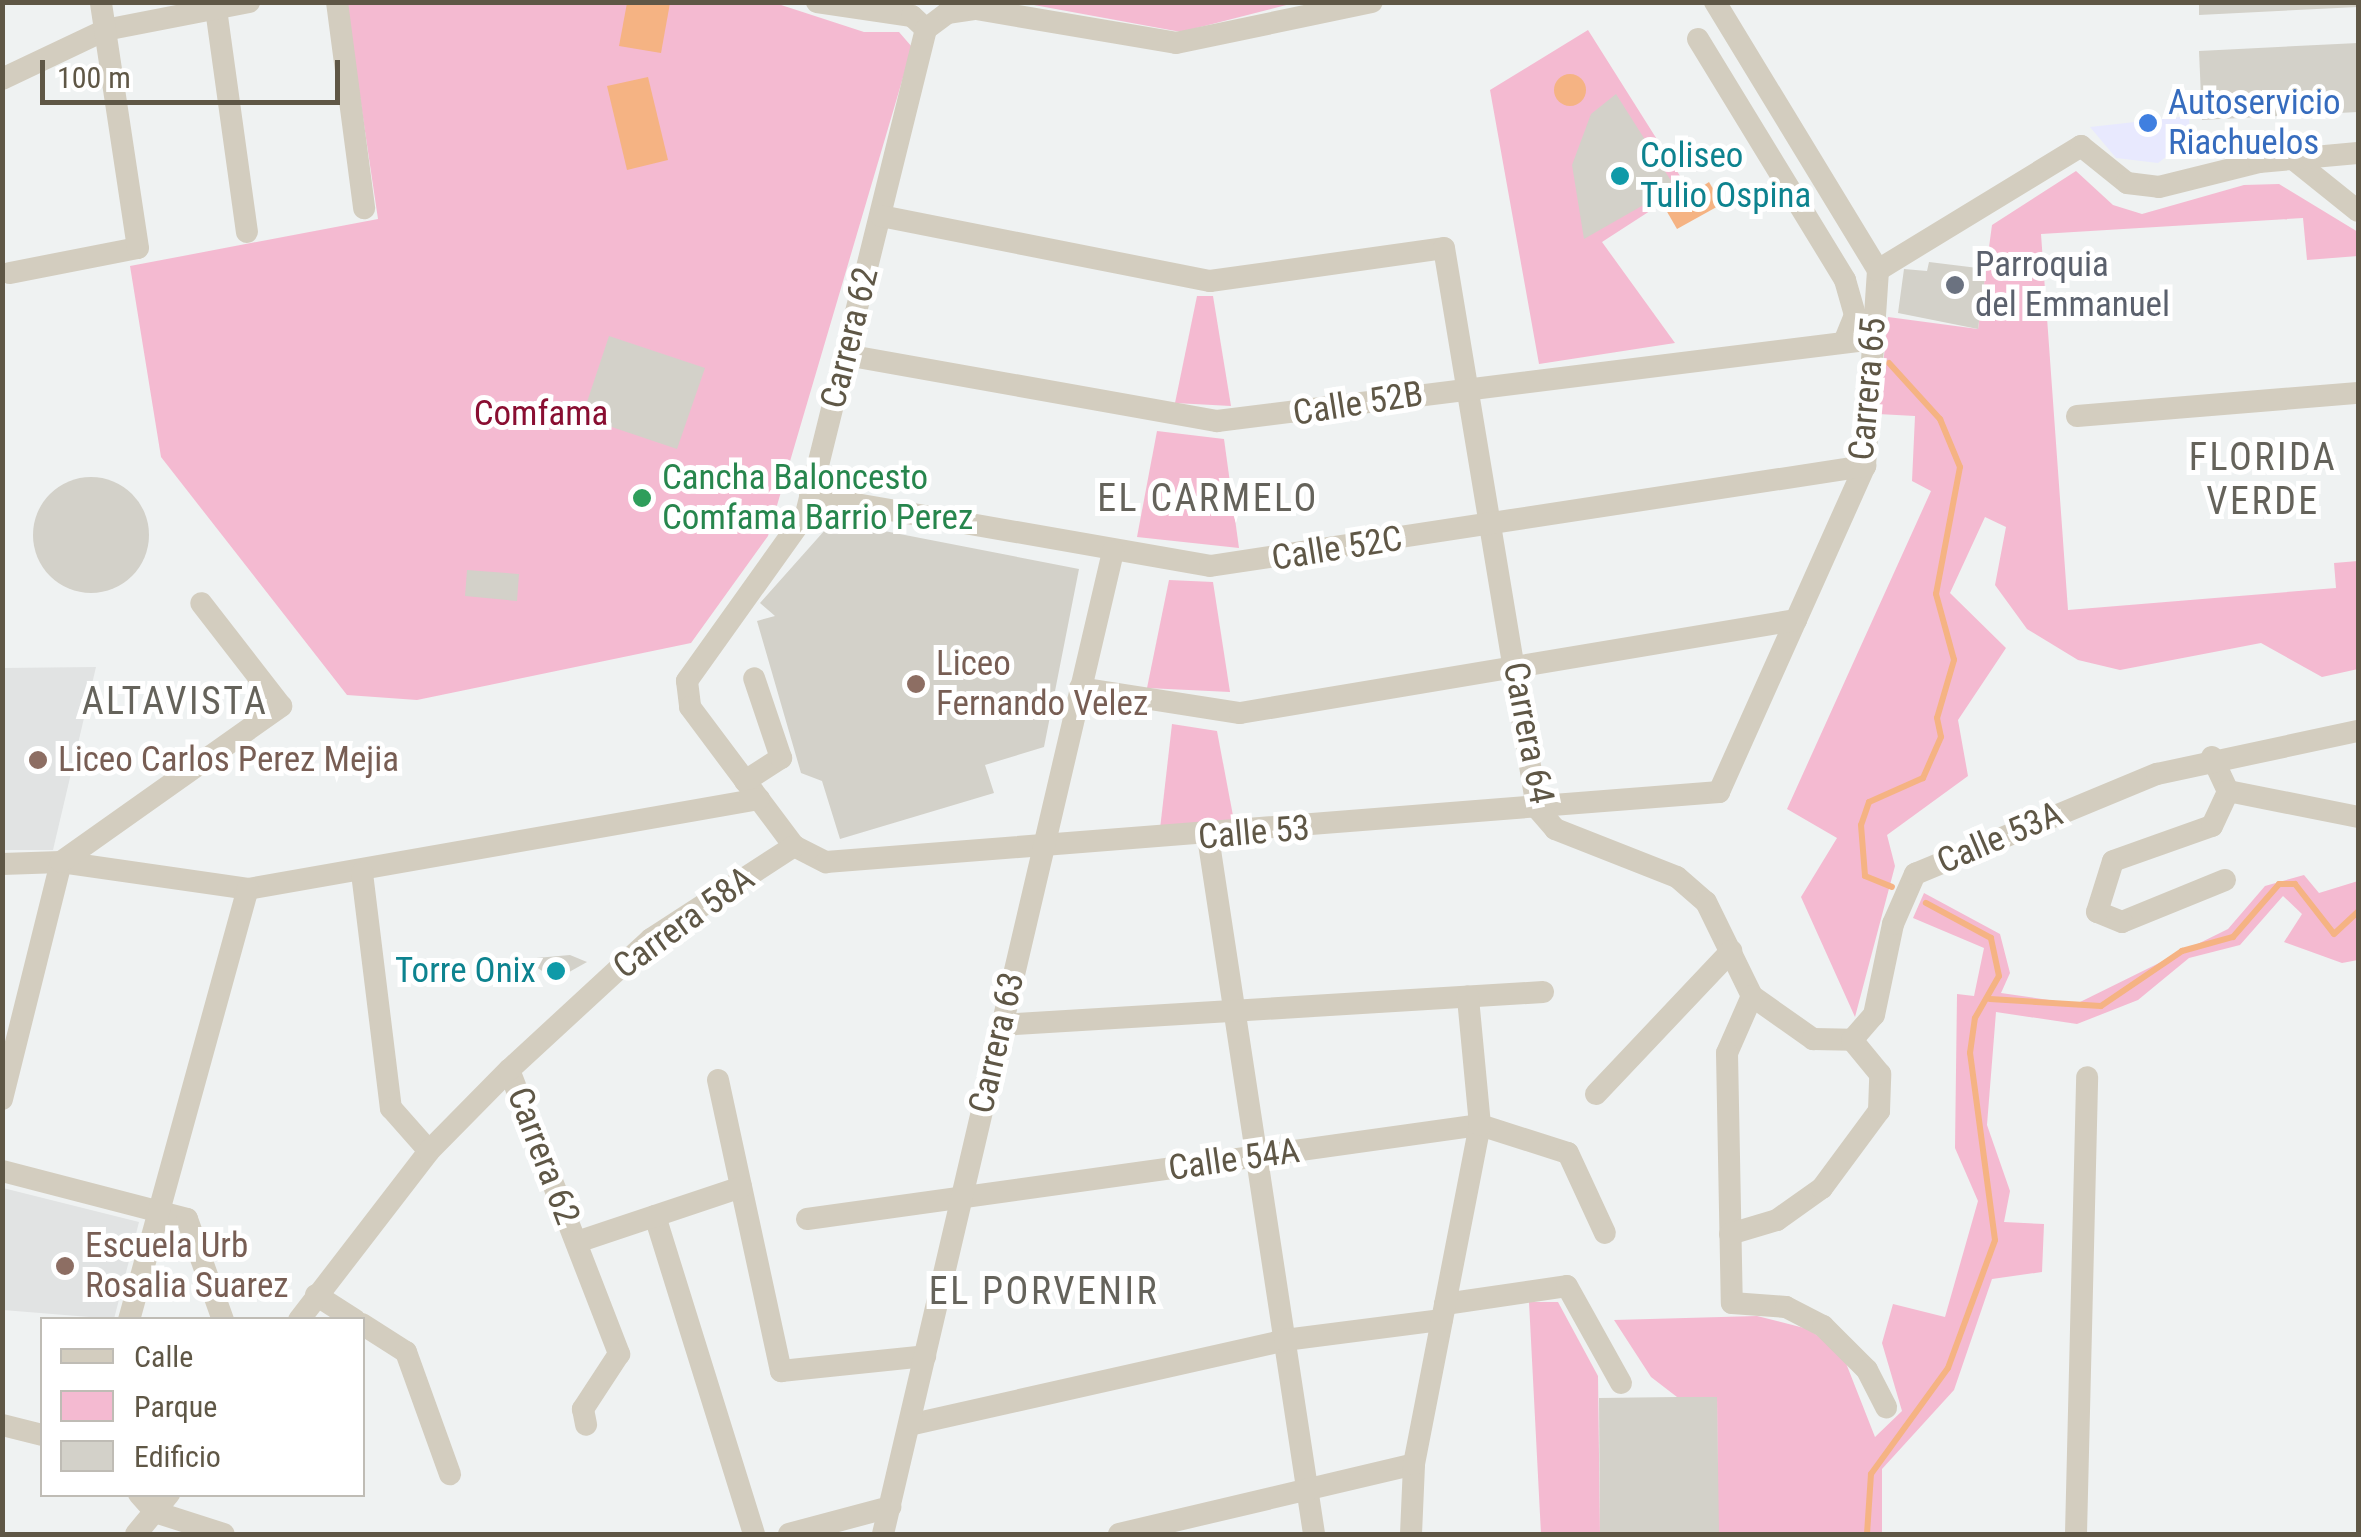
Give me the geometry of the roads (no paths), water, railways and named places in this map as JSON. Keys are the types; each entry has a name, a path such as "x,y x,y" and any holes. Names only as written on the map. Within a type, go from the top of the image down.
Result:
{"street":[{"path":"10,273 138,248 101,2"},
{"path":"2,78 106,30 249,2"},
{"path":"336,2 364,208"},
{"path":"817,2 912,16 926,29 947,13 976,9 1176,43 1372,2"},
{"name":"Carrera 65","path":"1715,2 1878,270 1865,466 1718,792"},
{"path":"216,9 247,232"},
{"name":"Carrera 62","path":"690,673 797,530 810,496 926,29"},
{"path":"1698,39 1854,301 1844,342"},
{"path":"1878,270 2081,146 2142,186 2293,159 2357,153"},
{"path":"2353,207 2344,175 2357,153"},
{"path":"1779,172 1808,154"},
{"path":"2293,159 2353,207"},
{"name":"Carrera 64","path":"882,216 1210,280 1444,248 1538,808 1556,829 1677,877 1706,902 1752,996 1813,1039 1852,1040"},
{"name":"Calle 52B","path":"846,355 1216,422 1874,339"},
{"path":"2076,416 2358,394"},
{"name":"Calle 52C","path":"810,496 1210,566 1865,466"},
{"name":"Carrera 63","path":"884,1534 1113,552"},
{"path":"2,1099 7,1063 61,862 281,706 201,603"},
{"path":"1080,688 1240,713 1796,620"},
{"name":"Carrera 58A","path":"301,1317 429,1151 509,1070 651,939 794,846 690,707 690,673"},
{"path":"2,864 61,862 248,889 362,873 752,790 781,758 754,678"},
{"name":"Calle 53A","path":"1852,1040 1880,998 1893,924 1915,874 2212,757 2358,731"},
{"path":"2212,757 2228,791 2212,826 2114,862 2096,912 2122,922 2225,880"},
{"path":"2228,791 2358,817"},
{"name":"Calle 53","path":"794,846 844,863 1042,851 1718,792"},
{"path":"1208,836 1314,1534"},
{"path":"362,873 391,1108 429,1151"},
{"path":"130,1317 248,889"},
{"path":"1596,1094 1731,952"},
{"path":"1001,1026 1543,992"},
{"path":"1752,996 1727,1052 1732,1303 1786,1306 1823,1326 1854,1353 1886,1407"},
{"path":"1410,1534 1414,1464 1480,1125 1468,997"},
{"path":"1730,1234 1777,1220 1822,1188 1879,1111 1880,1074 1852,1040"},
{"name":"Carrera 62","path":"509,1070 620,1354 582,1409 586,1425"},
{"path":"2076,1534 2087,1077"},
{"path":"718,1080 780,1371 924,1356"},
{"name":"Calle 54A","path":"807,1219 1480,1125 1568,1153 1605,1233"},
{"path":"2,1171 188,1219 221,1317"},
{"path":"577,1242 741,1187"},
{"path":"655,1216 754,1534"},
{"path":"909,1425 1284,1340 1567,1286 1620,1383"},
{"path":"316,1295 350,1317"},
{"path":"365,1326 406,1352 450,1474"},
{"path":"2,1425 40,1434"},
{"path":"1119,1534 1166,1529 1414,1464"},
{"path":"136,1534 162,1503 224,1534"},
{"path":"789,1534 890,1507"}],"waterway":[{"path":"1889,363 1940,419 1960,467 1936,594 1954,660 1937,718 1941,737 1923,778 1869,802 1861,825 1865,876 1892,887"},
{"path":"1990,999 2101,1006 2182,951 2233,937 2279,884 2295,884 2334,934 2358,912"},
{"path":"1867,1534 1871,1474 1948,1368 1995,1240 1970,1053 1975,1018 1999,976 1991,938 1926,903"}],"place":[{"name":"Autoservicio Riachuelos","path":"2148,123"},
{"name":"Coliseo Tulio Ospina","path":"1620,176"},
{"name":"Parroquia del Emmanuel","path":"1955,285"},
{"name":"Cancha Baloncesto Comfama Barrio Perez","path":"642,498"},
{"name":"Liceo Fernando Velez","path":"916,684"},
{"name":"Liceo Carlos Perez Mejia","path":"38,760"},
{"name":"Torre Onix","path":"556,971"},
{"name":"Escuela Urb Rosalia Suarez","path":"65,1266"}],"district":[{"name":"FLORIDA VERDE","path":"2263,480"},
{"name":"EL CARMELO","path":"1208,499"},
{"name":"ALTAVISTA","path":"175,702"},
{"name":"EL PORVENIR","path":"1044,1292"}],"park label":[{"name":"Comfama","path":"541,414"}]}
